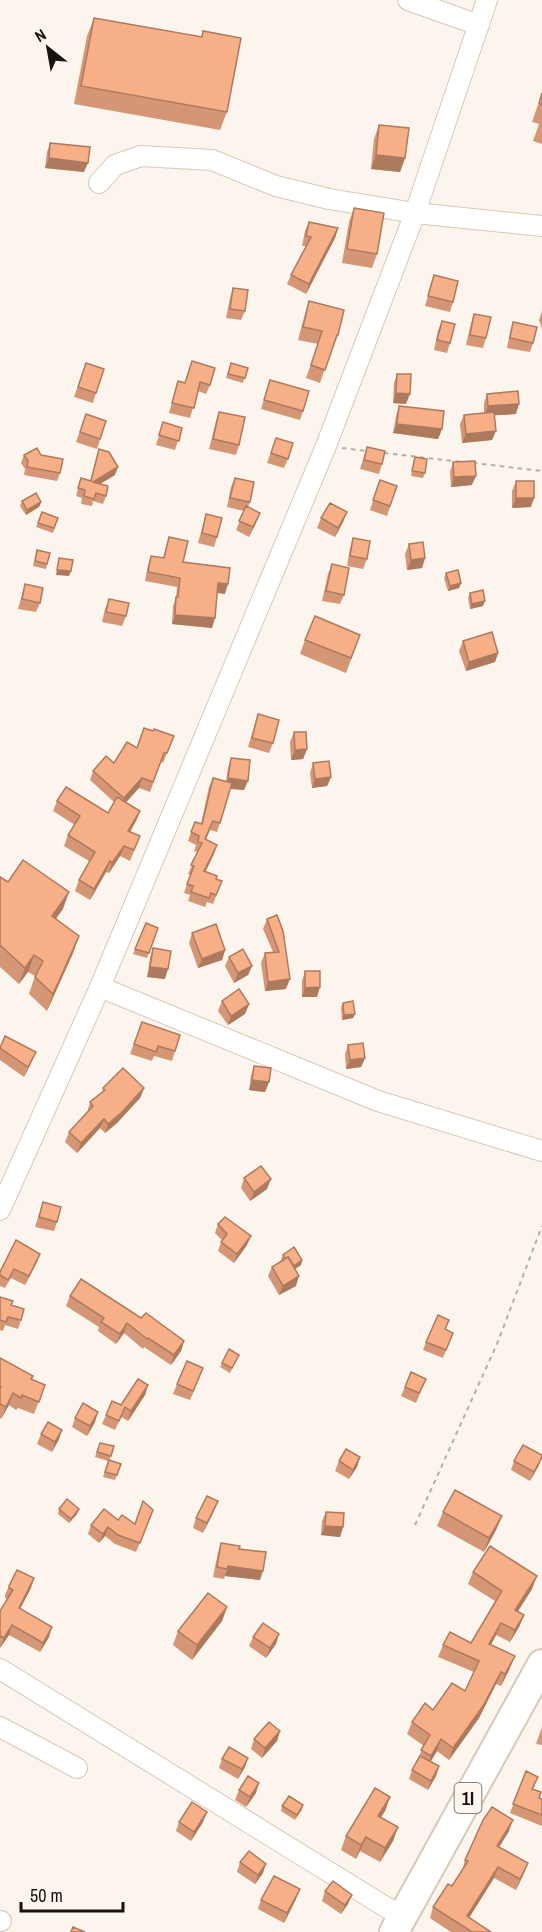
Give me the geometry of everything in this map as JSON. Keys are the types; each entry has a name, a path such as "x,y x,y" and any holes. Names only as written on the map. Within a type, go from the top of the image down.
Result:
{"highway":[{"name":"1I","path":"398,1927 542,1664"}],"street":[{"path":"408,0 479,26"},
{"path":"0,1210 100,987 326,446 415,213 487,0"},
{"path":"99,183 115,165 141,156 212,160 276,186 329,199 415,213 542,226"},
{"path":"100,987 378,1101 542,1152"},
{"path":"0,1669 398,1927"},
{"path":"0,1727 77,1767"}],"path":[{"path":"326,446 372,452"},
{"path":"383,453 462,462"},
{"path":"474,463 542,471"},
{"path":"415,1525 497,1344 542,1226"}],"building":[{"path":"94,18 202,37 203,31 241,38 227,112 81,86"},
{"path":"379,125 409,128 405,158 376,155"},
{"path":"50,143 90,147 88,163 49,158"},
{"path":"354,208 384,213 377,254 347,249"},
{"path":"309,222 338,228 309,284 291,275 311,237 306,236"},
{"path":"434,275 458,281 453,302 428,296"},
{"path":"233,288 248,290 245,311 230,309"},
{"path":"309,301 344,310 338,335 325,370 311,365 322,331 303,327"},
{"path":"474,314 491,317 486,338 470,335"},
{"path":"442,321 455,324 450,343 437,340"},
{"path":"513,322 537,327 533,343 510,338"},
{"path":"192,361 215,368 210,385 200,382 194,408 172,403 178,381 185,383"},
{"path":"86,363 104,369 96,393 78,387"},
{"path":"231,363 248,368 245,378 228,374"},
{"path":"397,374 411,374 410,394 396,393"},
{"path":"270,380 309,391 303,411 264,400"},
{"path":"518,391 519,404 488,406 487,394"},
{"path":"399,406 444,411 442,429 397,424"},
{"path":"219,412 245,417 239,445 213,439"},
{"path":"494,412 496,431 466,434 464,415"},
{"path":"86,414 106,421 100,439 80,432"},
{"path":"163,422 182,428 179,441 159,435"},
{"path":"276,438 293,443 288,459 271,453"},
{"path":"367,447 385,451 382,464 364,460"},
{"path":"37,448 41,455 63,459 60,473 27,467 28,461 24,455"},
{"path":"99,449 109,452 118,467 93,482 108,486 106,496 96,493 94,499 84,496 85,490 78,488 81,478 91,481"},
{"path":"415,457 427,459 425,473 412,471"},
{"path":"475,461 476,476 454,477 453,462"},
{"path":"235,478 254,482 250,502 230,498"},
{"path":"380,480 397,486 390,506 373,500"},
{"path":"516,481 534,481 534,498 516,498"},
{"path":"36,493 41,502 27,510 22,501"},
{"path":"330,503 347,512 338,528 321,518"},
{"path":"246,506 260,513 253,527 239,521"},
{"path":"42,512 58,518 54,528 38,523"},
{"path":"206,514 222,518 217,537 202,533"},
{"path":"169,537 188,541 183,562 230,568 228,584 218,583 215,618 175,615 180,578 148,572 151,556 164,558"},
{"path":"353,538 370,541 367,559 350,556"},
{"path":"423,542 425,558 411,560 409,544"},
{"path":"37,550 50,553 47,564 35,561"},
{"path":"59,558 73,560 71,571 57,570"},
{"path":"332,564 349,568 344,595 326,591"},
{"path":"458,570 461,583 450,586 446,573"},
{"path":"25,584 43,588 40,603 22,599"},
{"path":"483,590 485,601 472,604 470,593"},
{"path":"109,599 129,603 126,616 106,612"},
{"path":"315,616 360,635 351,658 305,640"},
{"path":"492,632 498,653 469,662 463,641"},
{"path":"258,714 279,720 273,743 252,738"},
{"path":"144,728 174,736 167,753 164,753 153,782 142,778 124,798 93,771 106,756 114,763 127,742 137,748"},
{"path":"294,732 306,732 307,749 295,750"},
{"path":"231,758 250,760 248,781 228,778"},
{"path":"329,761 331,777 315,779 313,763"},
{"path":"213,778 232,783 220,823 213,821 205,839 217,845 204,871 217,876 216,879 222,881 216,895 211,893 209,898 191,892 193,886 187,884 194,866 191,865 202,843 198,842 199,836 191,832 195,822 202,824"},
{"path":"66,787 108,813 117,797 140,811 128,831 140,836 134,850 124,846 112,863 110,861 94,889 79,880 95,852 68,835 80,816 57,801"},
{"path":"23,860 69,892 52,916 79,936 53,994 35,977 43,961 34,955 25,968 0,945 0,877 8,882"},
{"path":"277,915 283,931 290,979 268,982 265,953 279,952 267,919"},
{"path":"146,923 158,928 149,953 135,949"},
{"path":"216,924 225,950 202,959 192,933"},
{"path":"153,948 171,951 168,969 150,967"},
{"path":"243,949 252,966 238,973 229,957"},
{"path":"305,971 320,971 320,987 305,988"},
{"path":"239,989 249,1004 231,1016 222,1001"},
{"path":"353,1001 355,1014 344,1015 343,1003"},
{"path":"142,1022 180,1035 175,1051 158,1046 156,1052 134,1044"},
{"path":"5,1036 36,1052 28,1067 0,1048"},
{"path":"363,1043 365,1058 350,1060 348,1045"},
{"path":"254,1066 271,1068 269,1082 252,1080"},
{"path":"123,1068 144,1088 121,1113 108,1124 104,1119 81,1143 69,1132 93,1106 90,1102 105,1090 103,1088"},
{"path":"261,1166 271,1179 254,1192 244,1178"},
{"path":"43,1202 61,1207 57,1222 39,1217"},
{"path":"225,1217 251,1236 237,1254 221,1242 227,1234 218,1224"},
{"path":"16,1240 40,1254 29,1276 14,1269 8,1280 0,1275 0,1272"},
{"path":"294,1247 302,1260 294,1266 288,1257 286,1259 283,1255"},
{"path":"288,1257 299,1276 283,1286 272,1267"},
{"path":"81,1279 141,1318 146,1313 184,1341 174,1355 147,1339 127,1323 120,1334 101,1322 104,1318 70,1296"},
{"path":"0,1297 13,1301 11,1305 24,1309 21,1320 8,1317 6,1322 0,1320"},
{"path":"438,1315 449,1320 445,1329 453,1333 446,1350 426,1342"},
{"path":"229,1349 239,1355 232,1368 222,1363"},
{"path":"0,1358 33,1376 31,1379 45,1385 39,1402 22,1395 21,1398 13,1393 6,1407 0,1404"},
{"path":"187,1361 203,1368 193,1391 177,1384"},
{"path":"411,1372 426,1379 419,1393 405,1387"},
{"path":"138,1379 148,1385 131,1411 125,1407 119,1421 106,1415 112,1401 121,1405"},
{"path":"83,1403 98,1412 90,1426 75,1418"},
{"path":"48,1422 62,1430 55,1442 41,1434"},
{"path":"100,1443 114,1446 111,1456 97,1452"},
{"path":"523,1445 542,1455 534,1472 514,1461"},
{"path":"346,1449 360,1457 353,1470 339,1461"},
{"path":"109,1460 121,1464 117,1475 105,1472"},
{"path":"455,1490 502,1516 489,1538 443,1512"},
{"path":"207,1496 218,1501 207,1523 196,1518"},
{"path":"67,1499 79,1509 71,1519 59,1509"},
{"path":"143,1501 153,1510 140,1543 118,1535 108,1527 103,1534 91,1525 104,1509 118,1520 122,1515 135,1524"},
{"path":"326,1512 344,1513 343,1527 325,1526"},
{"path":"221,1543 240,1546 239,1549 266,1552 263,1571 228,1566 227,1569 217,1567"},
{"path":"490,1546 537,1576 515,1610 524,1615 515,1630 501,1623 489,1644 515,1656 505,1674 501,1672 483,1706 453,1748 441,1739 431,1756 421,1750 430,1735 412,1722 425,1703 433,1710 452,1683 465,1691 479,1661 443,1645 450,1632 471,1643 502,1591 473,1572"},
{"path":"17,1570 34,1578 19,1608 52,1627 43,1643 12,1625 4,1638 0,1636 0,1611 13,1590 9,1586"},
{"path":"208,1593 227,1607 197,1645 178,1631"},
{"path":"263,1623 279,1634 270,1648 253,1637"},
{"path":"269,1722 280,1731 265,1748 254,1739"},
{"path":"229,1747 248,1758 242,1769 222,1759"},
{"path":"420,1756 439,1766 431,1781 412,1770"},
{"path":"526,1771 538,1777 532,1789 541,1792 539,1798 542,1799 542,1815 513,1804"},
{"path":"248,1776 259,1783 250,1797 239,1790"},
{"path":"375,1788 390,1797 378,1816 398,1827 385,1848 366,1837 361,1845 346,1836"},
{"path":"289,1796 303,1805 297,1815 282,1806"},
{"path":"192,1802 207,1812 194,1832 179,1822"},
{"path":"492,1807 513,1820 497,1846 528,1863 520,1879 498,1867 467,1916 491,1932 472,1932 433,1907 448,1884 452,1886 468,1861 465,1860 483,1820"},
{"path":"249,1851 266,1864 258,1875 240,1862"},
{"path":"274,1876 300,1889 287,1913 261,1900"},
{"path":"333,1881 352,1895 345,1905 325,1891"},
{"path":"73,1927 85,1932 71,1932"}]}
